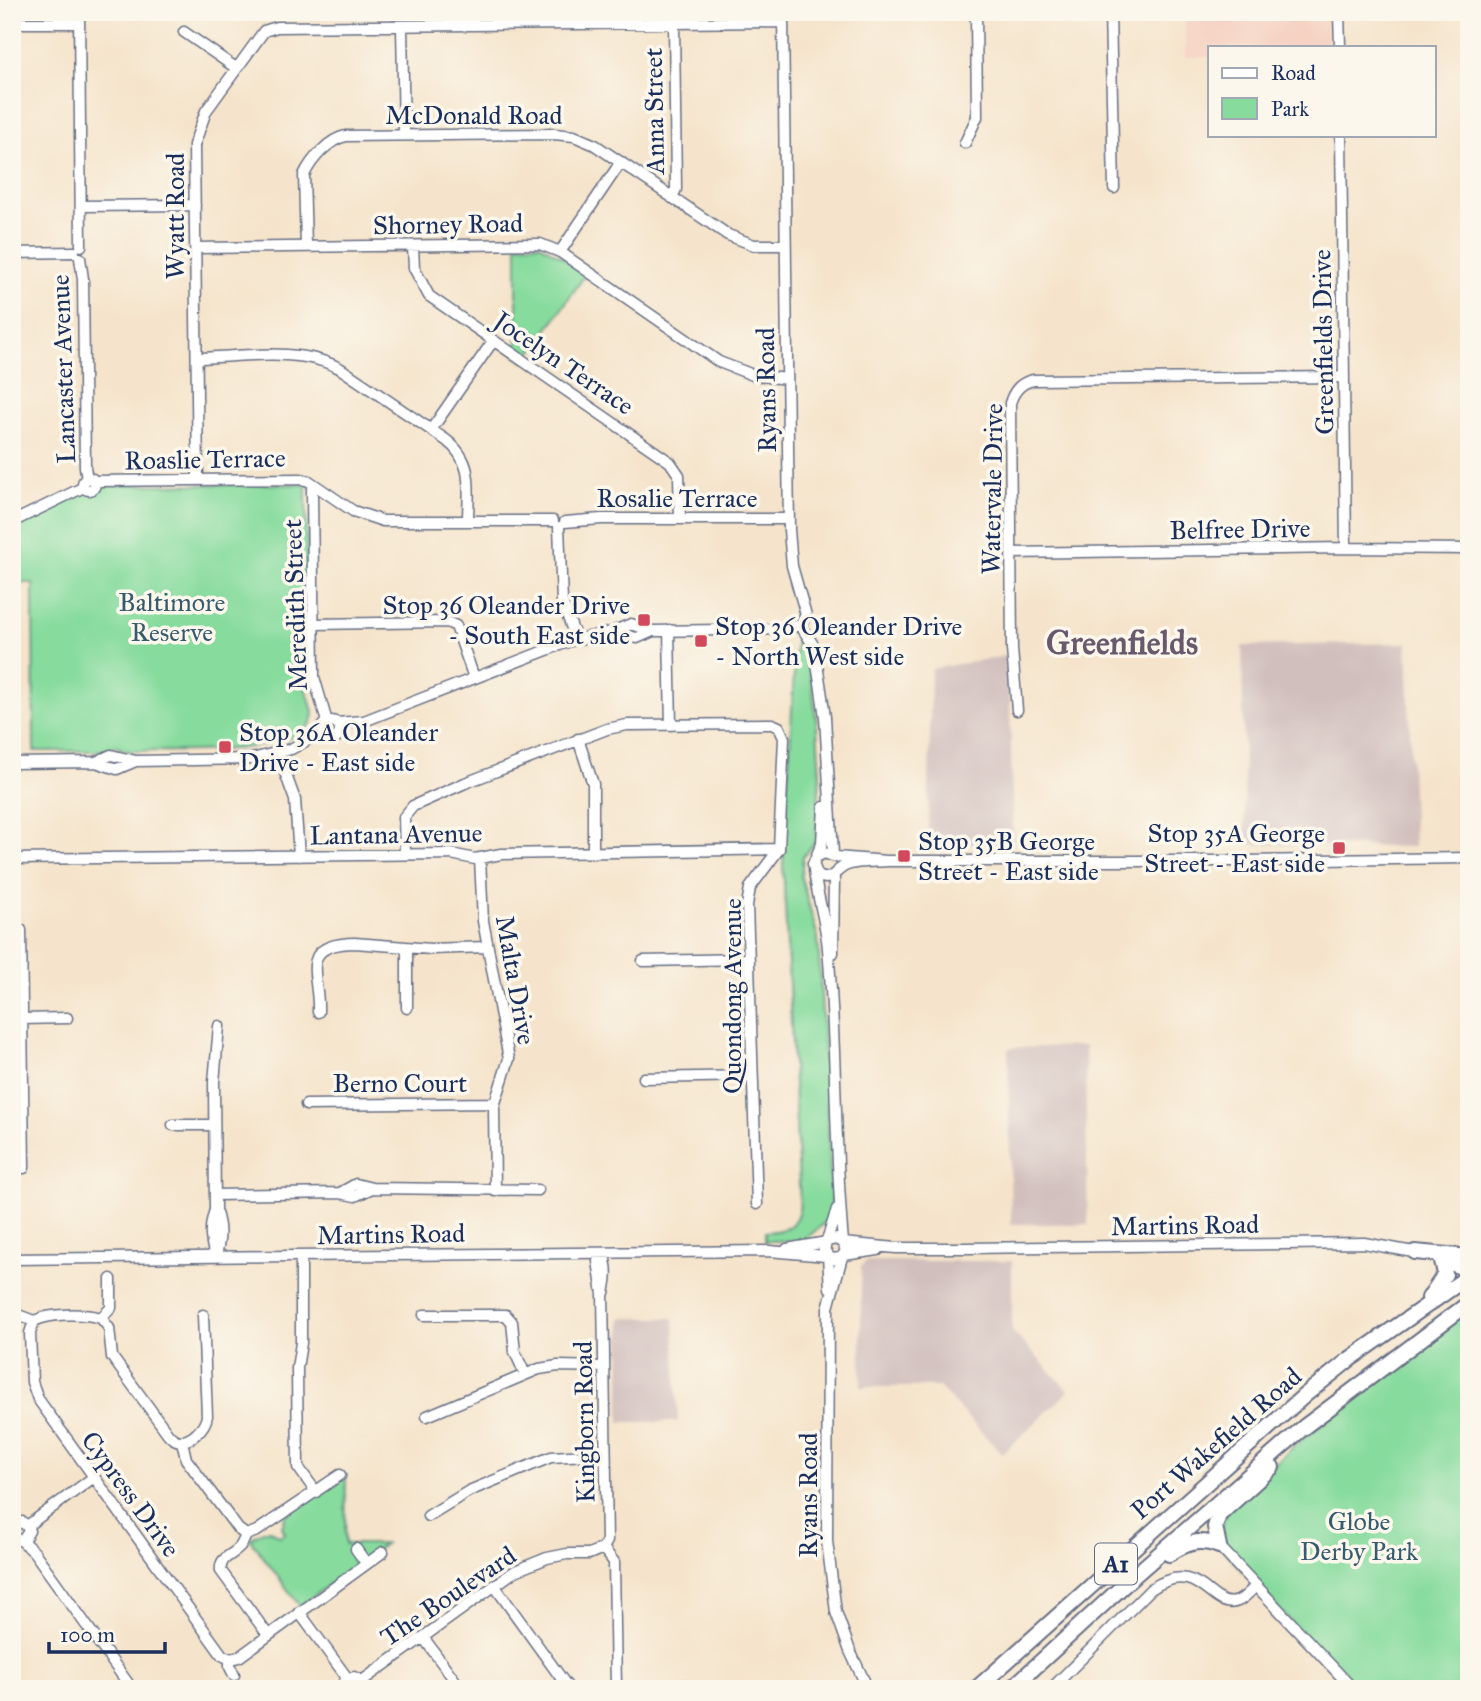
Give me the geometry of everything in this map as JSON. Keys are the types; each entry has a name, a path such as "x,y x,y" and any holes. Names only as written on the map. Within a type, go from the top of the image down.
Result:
{"highway":[{"path":"1415,1252 1469,1256"},
{"path":"1422,1307 1445,1275 1442,1262"},
{"name":"Port Wakefield Road","path":"976,1689 1305,1395 1469,1274"},
{"name":"Port Wakefield Road","path":"1010,1689 1304,1427 1469,1303"},
{"path":"1219,1546 1215,1527 1219,1515 1291,1449 1389,1368 1404,1351"},
{"path":"1135,1575 1189,1542 1208,1542 1219,1546"}],"street":[{"path":"459,12 465,26 473,12"},
{"path":"965,143 977,117 976,12"},
{"path":"1111,12 1114,188"},
{"path":"1339,12 1340,46"},
{"path":"12,23 79,17"},
{"name":"Lancaster Avenue","path":"79,17 82,206 78,252 83,279 85,467 89,482"},
{"name":"Wyatt Road","path":"198,480 195,141 206,111 259,35 270,29 674,23 783,17"},
{"name":"Ryans Road","path":"783,17 789,519 792,566 805,612 805,619 800,625 814,646 825,717 834,855"},
{"name":"Anna Street","path":"672,198 676,189 674,23"},
{"path":"402,26 404,135"},
{"path":"184,32 236,68"},
{"name":"McDonald Road","path":"306,246 303,180 306,171 316,159 341,137 566,134 583,138 728,235 754,245 785,245"},
{"name":"Greenfields Drive","path":"1341,136 1346,548"},
{"path":"560,252 621,162"},
{"path":"82,206 195,205"},
{"name":"Shorney Road","path":"196,248 540,244 560,252 719,362 753,374 788,379"},
{"name":"Jocelyn Terrace","path":"413,246 414,268 429,296 670,462 679,475 680,519"},
{"path":"12,253 78,252"},
{"path":"431,430 493,341"},
{"path":"197,358 286,355 313,358 341,369 457,449 466,464 468,521"},
{"name":"Watervale Drive","path":"1017,710 1012,649 1010,403 1020,385 1028,381 1048,380 1344,377"},
{"name":"Roaslie Terrace","path":"89,482 301,479 314,485"},
{"path":"12,522 89,482"},
{"name":"Rosalie Terrace","path":"314,485 354,511 383,521 559,524 680,519 789,519"},
{"name":"Meredith Street","path":"314,485 314,677 331,727"},
{"path":"559,524 562,601 576,639"},
{"name":"Belfree Drive","path":"1011,553 1469,549"},
{"path":"313,624 447,622 456,626 474,678"},
{"path":"12,763 96,762 117,769 136,761 232,761 278,753 291,749 331,727 352,723 576,639 612,632 631,624 653,631 785,629 800,625"},
{"path":"669,630 671,725"},
{"path":"405,855 404,817 413,806 578,739 616,727 671,725 772,724 781,730 784,738 779,849"},
{"path":"578,739 593,784 593,853"},
{"path":"278,753 295,800 299,856"},
{"name":"Ryans Road","path":"816,857 822,844 826,758"},
{"name":"Lantana Avenue","path":"12,859 451,854 481,858 501,854 779,849"},
{"name":"Quondong Avenue","path":"757,1204 748,895 754,882 779,849"},
{"path":"839,1202 824,1250 827,1256 834,1260 843,1256 846,1248 839,1202 831,989 824,918 813,869 816,857 824,853 887,862"},
{"path":"831,989 836,873 834,855"},
{"name":"Malta Drive","path":"481,858 483,921 509,1059 495,1103 495,1191"},
{"path":"813,869 821,878 836,873 849,864 887,862 1232,862 1469,858"},
{"path":"21,930 22,1019 17,1073 23,1168"},
{"path":"318,1012 319,998 313,965 322,952 343,943 407,948 487,947"},
{"path":"407,948 407,1008"},
{"path":"643,961 749,959"},
{"path":"22,1019 67,1018"},
{"path":"215,1257 210,1240 210,1224 215,1210 214,1082 219,1026"},
{"path":"643,1077 752,1076"},
{"name":"Berno Court","path":"306,1105 495,1103"},
{"path":"173,1125 214,1125"},
{"path":"215,1195 340,1193 356,1184 372,1188 538,1190"},
{"path":"827,1242 834,1239 843,1242"},
{"name":"Martins Road","path":"769,1251 827,1242"},
{"name":"Martins Road","path":"843,1242 896,1248 1364,1243 1415,1252 1469,1274"},
{"name":"Martins Road","path":"843,1256 896,1248"},
{"name":"Martins Road","path":"12,1259 769,1251 827,1256"},
{"name":"Kingborn Road","path":"602,1253 598,1261 603,1294 607,1541 603,1548"},
{"path":"301,1256 301,1343 297,1368 298,1467 316,1492"},
{"name":"Ryans Road","path":"827,1256 830,1295"},
{"name":"Ryans Road","path":"843,1256 828,1308 827,1541 836,1612 868,1689"},
{"path":"102,1318 111,1308 111,1279"},
{"path":"12,1315 34,1321 46,1317 92,1315 102,1318 109,1328 112,1357 166,1431 174,1440 182,1441 189,1439 202,1428 207,1416 203,1315"},
{"path":"424,1315 506,1315 512,1322 515,1352 525,1374"},
{"name":"Cypress Drive","path":"34,1321 30,1333 34,1391 222,1654 230,1659 234,1675"},
{"path":"427,1416 525,1374 550,1367 604,1367"},
{"path":"182,1441 186,1459 238,1529 246,1535"},
{"path":"428,1517 470,1491 551,1457 605,1454"},
{"path":"268,1635 221,1571 220,1565 240,1546 246,1535 257,1531 340,1475"},
{"path":"94,1478 19,1529 132,1689"},
{"path":"1219,1546 1353,1689"},
{"path":"603,1548 614,1562 617,1689"},
{"name":"The Boulevard","path":"363,1685 494,1585 531,1564 567,1554 589,1554 603,1548"},
{"path":"356,1549 366,1563"},
{"path":"230,1659 239,1657 383,1552"},
{"path":"1051,1689 1161,1583 1176,1577 1185,1578 1219,1598 1234,1602 1241,1600 1256,1586"},
{"path":"494,1585 569,1689"},
{"path":"299,1612 345,1684 354,1677 363,1685"},
{"path":"423,1637 461,1689"}],"shaded area":[{"path":"1185,12 1328,12 1328,46 1208,46 1208,57 1185,57"},
{"path":"1407,643 1414,847 1245,844 1242,646"},
{"path":"1005,656 1010,701 1013,844 928,844 931,669"},
{"path":"1085,1046 1088,1224 1011,1224 1008,1048"},
{"path":"866,1261 1012,1261 1012,1331 1069,1391 1002,1454 939,1387 861,1387 861,1267"},
{"path":"621,1318 674,1318 678,1422 620,1422"},
{"path":"805,1685 814,1689 667,1689 667,1687"}],"green space":[{"path":"517,244 540,244 587,272 525,362 517,357"},
{"name":"Baltimore Reserve","path":"306,484 307,572 303,678 314,715 310,725 297,735 277,742 224,750 128,751 115,746 102,751 34,751 33,583 12,583 12,526 84,491 93,492 101,485"},
{"path":"796,640 806,655 817,727 820,775 816,841 803,857 801,877 818,938 832,1204 829,1219 803,1241 765,1241 765,1232 785,1229 794,1222 800,1204 783,865"},
{"name":"Globe Derby Park","path":"1469,1303 1469,1689 1353,1689 1216,1542 1229,1506 1291,1449"},
{"path":"346,1476 345,1544 385,1544 300,1606 250,1539 263,1531 270,1530 280,1536 285,1533 282,1527 285,1516"}],"place":[{"name":"Stop 36 Oleander Drive - South East side","path":"644,620"},
{"name":"Stop 36 Oleander Drive - North West side","path":"701,641"},
{"name":"Stop 36A Oleander Drive - East side","path":"225,747"},
{"name":"Stop 35A George Street - East side","path":"1339,848"},
{"name":"Stop 35B George Street - East side","path":"904,856"}],"district":[{"name":"Greenfields","path":"1122,643"}]}
